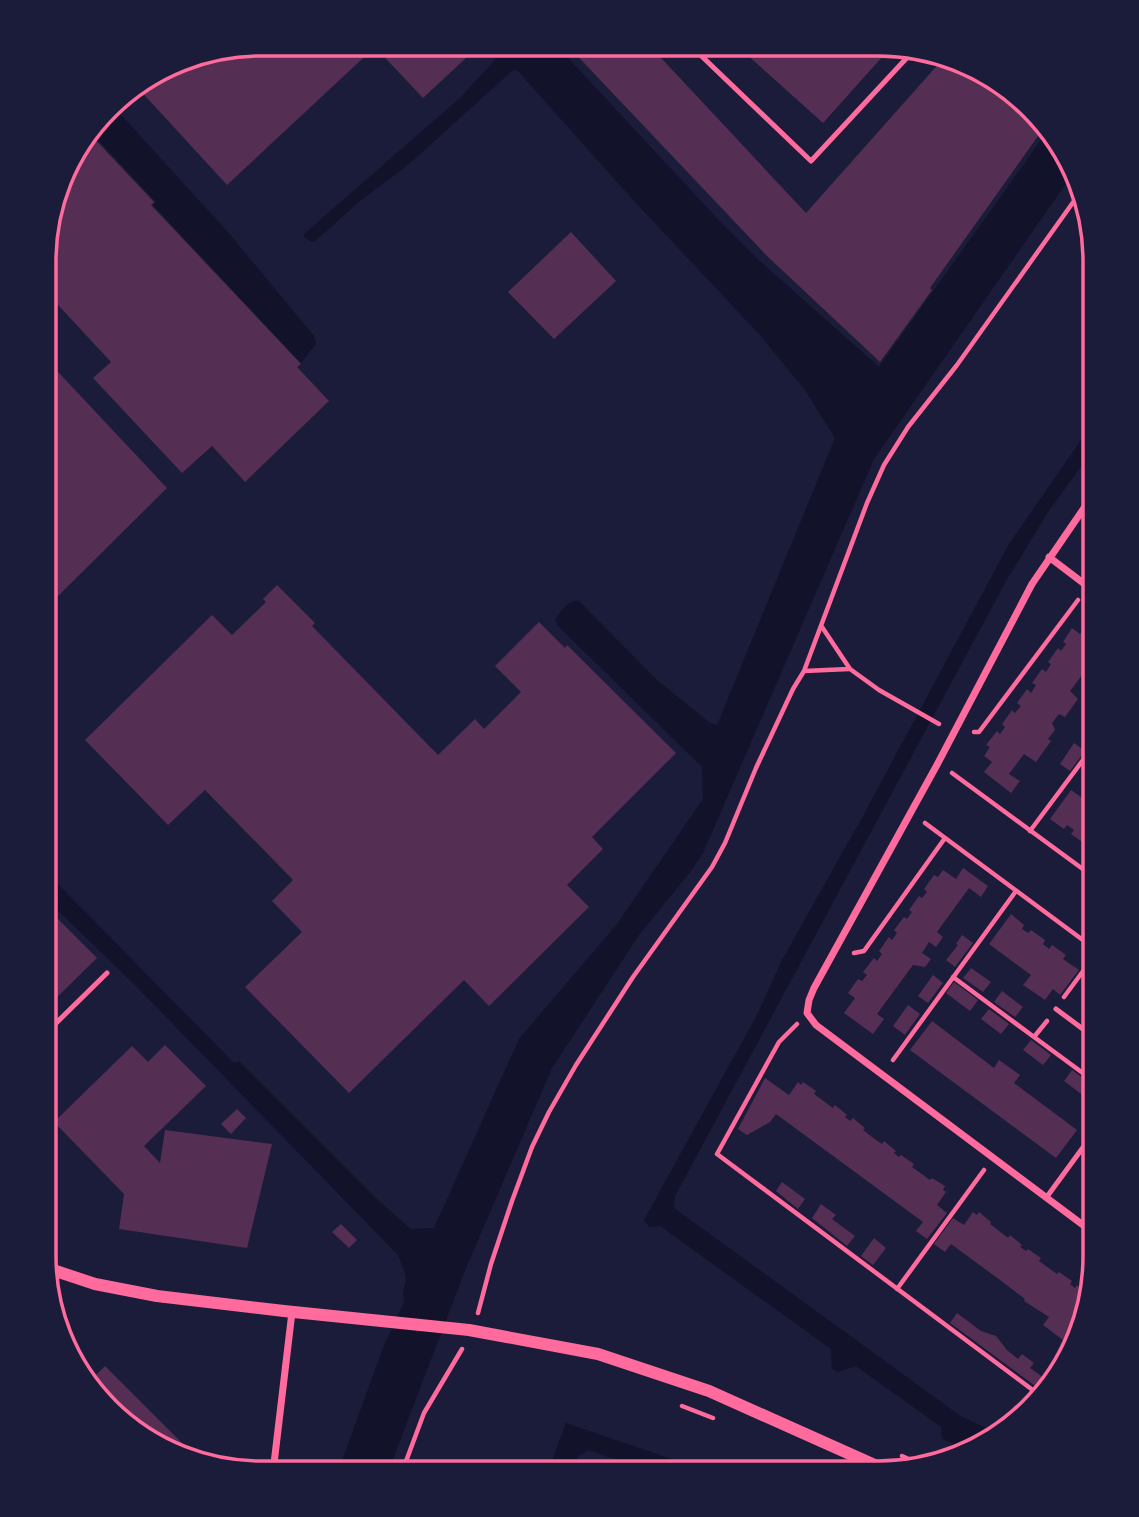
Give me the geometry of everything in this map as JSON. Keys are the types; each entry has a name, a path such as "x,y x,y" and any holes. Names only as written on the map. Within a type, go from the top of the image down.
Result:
{"street":[{"path":"1083,509 1032,584 938,763 814,988 807,1013 816,1025 1083,1225"},
{"path":"1049,557 1083,582"},
{"path":"57,1271 95,1284 157,1296 469,1330 598,1354 709,1391 866,1461"},
{"path":"274,1461 292,1312"}],"lane":[{"path":"701,56 811,161 906,58"},
{"path":"56,1023 107,973"},
{"path":"1056,1009 1083,1029"},
{"path":"1046,1198 1083,1148"}],"path":[{"path":"406,1461 424,1413 462,1349 479,1311 491,1264 532,1147 576,1065 633,977 719,855 756,768 804,671 867,503 884,466 908,427 989,321 1074,201"},
{"path":"954,732 979,732 1083,600"},
{"path":"821,626 849,669 879,690 936,722"},
{"path":"804,671 849,669"},
{"path":"1030,831 1083,761"},
{"path":"938,763 1083,869"},
{"path":"910,812 1083,940"},
{"path":"831,957 864,951 945,838"},
{"path":"882,1075 1016,891"},
{"path":"1034,1037 1083,972"},
{"path":"953,977 1083,1073"},
{"path":"807,1013 779,1042 717,1154 1033,1390"},
{"path":"897,1289 993,1158"},
{"path":"453,1348 462,1349"},
{"path":"673,1403 723,1422"}],"shaded area":[{"path":"497,56 566,56 761,262 879,367 1042,139 1067,182 874,459 703,853 639,935 552,1068 466,1268 392,1461 342,1461 383,1348 404,1302 406,1280 398,1255 134,984 56,909 56,882 234,1063 239,1061 380,1202 411,1229 434,1228 519,1039 617,924 703,799 702,767 559,627 555,620 568,604 579,601 657,680 710,723 717,725 835,438 805,390 759,334 635,202 517,70 512,71 409,164 360,201 315,241 304,237 304,234 460,98"},
{"path":"120,113 227,231 314,336 316,344 301,363 153,205 156,202 97,139"},
{"path":"1083,437 1083,464 1048,512 1006,581 675,1196 674,1208 962,1417 988,1429 956,1445 942,1439 941,1427 856,1366 838,1372 832,1369 831,1349 660,1226 649,1227 644,1220 1009,544"},
{"path":"566,1423 677,1461 619,1461 589,1450 578,1456 576,1461 552,1461"}],"building":[{"path":"365,56 227,185 143,94 195,67 235,58"},
{"path":"383,56 468,56 423,98"},
{"path":"577,56 659,56 806,213 937,65 956,72 1003,98 1039,135 880,362 767,256"},
{"path":"748,56 883,56 823,123"},
{"path":"96,140 154,202 151,205 301,364 297,367 329,401 245,482 212,446 182,473 93,378 111,362 56,303 56,261 63,208 72,183"},
{"path":"571,232 616,281 554,339 508,292"},
{"path":"56,370 167,488 56,598"},
{"path":"277,585 315,623 312,626 438,755 475,719 484,729 521,692 495,666 539,622 565,648 567,645 676,753 592,837 603,849 567,885 589,907 489,1006 464,980 349,1093 245,987 302,932 272,901 293,880 205,790 168,825 85,740 212,615 232,635 266,602 263,599"},
{"path":"1072,628 1080,634 1083,630 1083,674 1070,691 1078,699 1065,717 1059,714 1052,723 1055,730 1048,739 1051,741 1036,762 1024,754 1009,774 1020,781 1011,793 984,772 992,762 984,756 990,747 986,745 997,731 1000,734 1005,727 1002,724 1012,710 1015,713 1021,706 1017,703 1027,689 1031,693 1036,685 1032,683 1042,669 1046,672 1051,664 1048,662 1058,648 1061,651 1066,644 1063,642"},
{"path":"1074,743 1083,750 1083,754 1070,771 1060,764"},
{"path":"1071,790 1083,798 1083,843 1071,834 1074,830 1067,825 1064,829 1050,819"},
{"path":"963,868 988,886 981,897 969,888 937,932 943,937 936,947 929,942 922,953 931,959 925,967 913,965 877,1014 884,1019 873,1034 844,1013 855,998 848,993 858,979 862,981 867,975 863,972 874,958 877,961 882,954 879,951 889,937 892,940 897,933 894,930 904,917 907,919 912,912 909,910 919,896 922,898 927,892 924,889 934,875 938,877 943,870 956,879"},
{"path":"1011,914 1024,925 1022,929 1028,933 1031,930 1045,940 1043,944 1049,949 1052,945 1066,955 1063,959 1079,970 1060,995 1053,989 1045,1000 1023,985 1031,975 989,944"},
{"path":"56,917 97,958 56,998"},
{"path":"962,935 973,943 955,967 946,960"},
{"path":"971,968 991,982 983,992 963,978"},
{"path":"933,975 943,983 928,1003 918,996"},
{"path":"954,982 978,1000 970,1011 946,993"},
{"path":"1002,991 1023,1007 1015,1017 994,1002"},
{"path":"908,1005 920,1014 905,1035 893,1026"},
{"path":"989,1009 1009,1024 1001,1034 981,1019"},
{"path":"932,1021 994,1068 999,1060 1020,1075 1014,1083 1077,1130 1056,1158 910,1050"},
{"path":"1031,1040 1051,1055 1043,1065 1023,1050"},
{"path":"165,1045 206,1086 144,1146 160,1163 165,1130 272,1144 247,1248 119,1229 124,1194 56,1124 56,1120 132,1046 148,1062"},
{"path":"1072,1070 1083,1078 1083,1095 1064,1081"},
{"path":"765,1078 789,1095 798,1082 801,1085 803,1082 833,1108 835,1105 850,1121 853,1118 872,1137 882,1144 884,1141 899,1157 901,1155 914,1164 912,1167 930,1180 932,1178 945,1186 943,1190 946,1192 937,1205 947,1213 927,1239 916,1231 923,1222 776,1114 770,1122 747,1135 738,1129"},
{"path":"237,1109 246,1118 231,1134 221,1124"},
{"path":"782,1182 805,1199 798,1209 776,1191"},
{"path":"821,1204 836,1215 832,1219 855,1236 847,1246 812,1218"},
{"path":"973,1212 977,1215 979,1212 1008,1238 1010,1235 1022,1245 1020,1247 1026,1251 1028,1249 1041,1258 1039,1261 1072,1281 1070,1284 1075,1288 1077,1285 1080,1288 1064,1341 1043,1325 1049,1317 1024,1301 1025,1299 1000,1280 951,1244 945,1252 934,1244 953,1218 964,1225"},
{"path":"341,1224 357,1240 349,1248 332,1232"},
{"path":"874,1238 886,1248 873,1265 861,1256"},
{"path":"957,1313 981,1331 996,1336 1018,1359 1022,1354 1034,1363 1030,1368 1043,1377 1036,1386 950,1323"},
{"path":"105,1366 185,1446 147,1426 126,1410 95,1376"}]}
